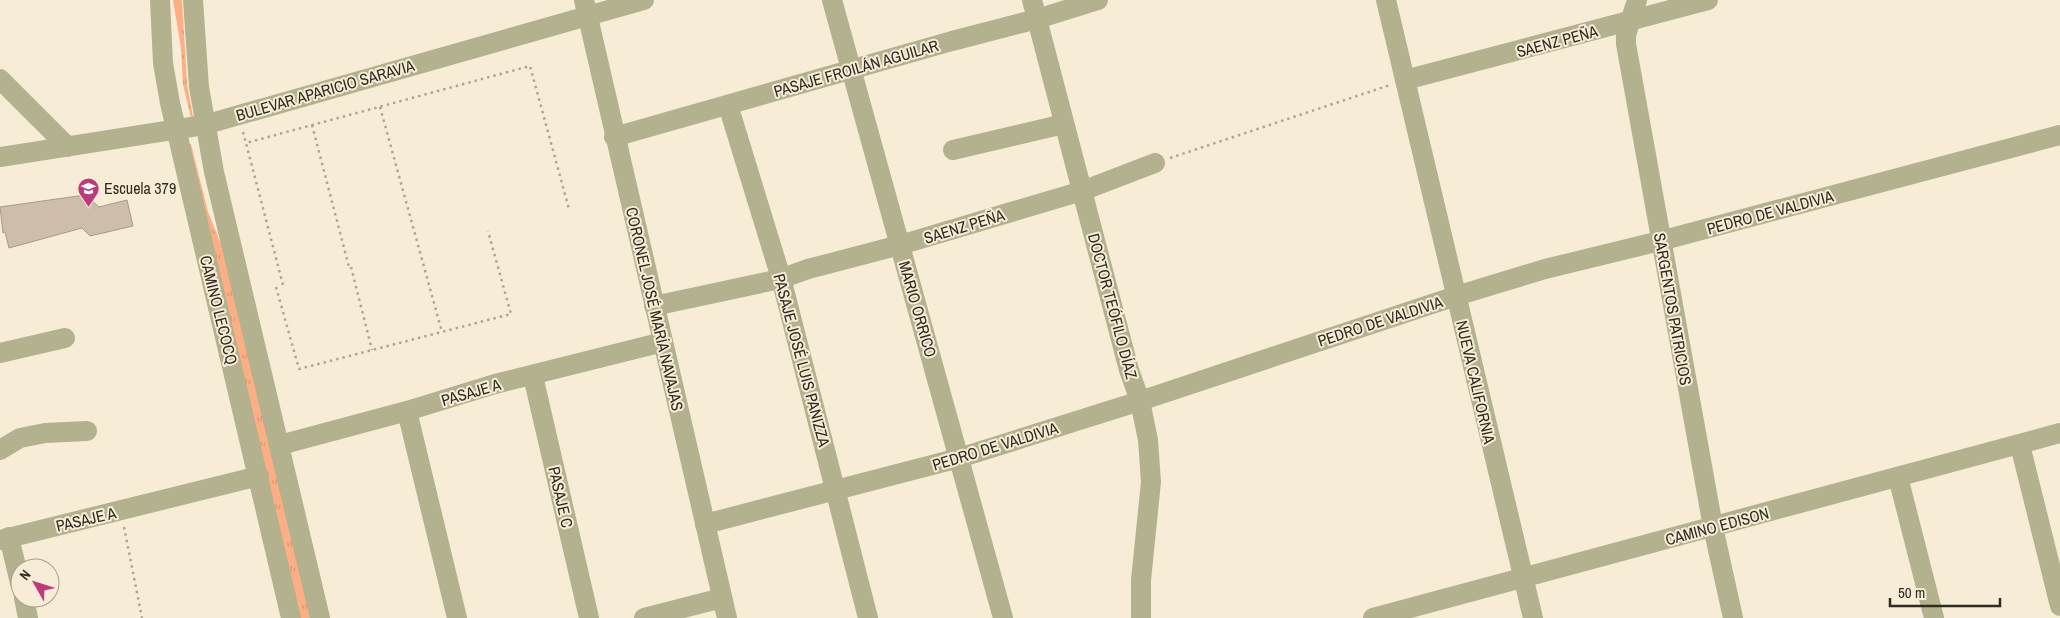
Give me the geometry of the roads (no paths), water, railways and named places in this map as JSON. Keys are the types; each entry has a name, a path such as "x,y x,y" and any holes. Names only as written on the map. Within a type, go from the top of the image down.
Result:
{"street":[{"name":"CAMINO LECOCQ","path":"160,0 163,63 176,129 291,618"},
{"name":"CAMINO LECOCQ","path":"193,0 199,87 204,124 320,618"},
{"name":"BULEVAR APARICIO SARAVIA","path":"0,156 68,147 204,124 586,8 644,0"},
{"name":"MARIO ORRICO","path":"832,0 1002,618"},
{"name":"DOCTOR TEÓFILO DÍAZ","path":"1032,0 1129,370 1140,401 1148,440 1150,482 1141,580 1142,618"},
{"name":"PASAJE FROILÁN AGUILAR","path":"614,137 952,41 1037,20 1098,0"},
{"name":"NUEVA CALIFORNIA","path":"1386,0 1533,618"},
{"name":"SARGENTOS PATRICIOS","path":"1637,0 1626,44 1713,527 1733,618"},
{"name":"SAENZ PEÑA","path":"1405,80 1708,0"},
{"name":"CORONEL JOSÉ MARÍA NAVAJAS","path":"586,8 614,137 726,618"},
{"path":"0,79 68,147"},
{"name":"PASAJE JOSÉ LUIS PANIZZA","path":"728,105 780,279 868,618"},
{"path":"953,150 1064,124"},
{"name":"PEDRO DE VALDIVIA","path":"705,524 959,458 1544,269 1660,241 2060,135"},
{"name":"SAENZ PEÑA","path":"654,306 780,279 808,269 900,245 1082,191 1154,163"},
{"path":"0,353 65,338"},
{"name":"PASAJE A","path":"280,445 407,411 496,384 663,342"},
{"name":"PASAJE C","path":"533,376 588,618"},
{"path":"407,411 457,618"},
{"path":"0,450 20,438 87,431"},
{"name":"CAMINO EDISON","path":"1373,618 2060,433"},
{"path":"2020,444 2060,606"},
{"name":"PASAJE A","path":"5,539 259,476"},
{"path":"1898,477 1934,618"},
{"path":"5,539 11,558"},
{"path":"644,618 722,598"}],"place":[{"name":"Escuela 379","path":"88,207"}]}
